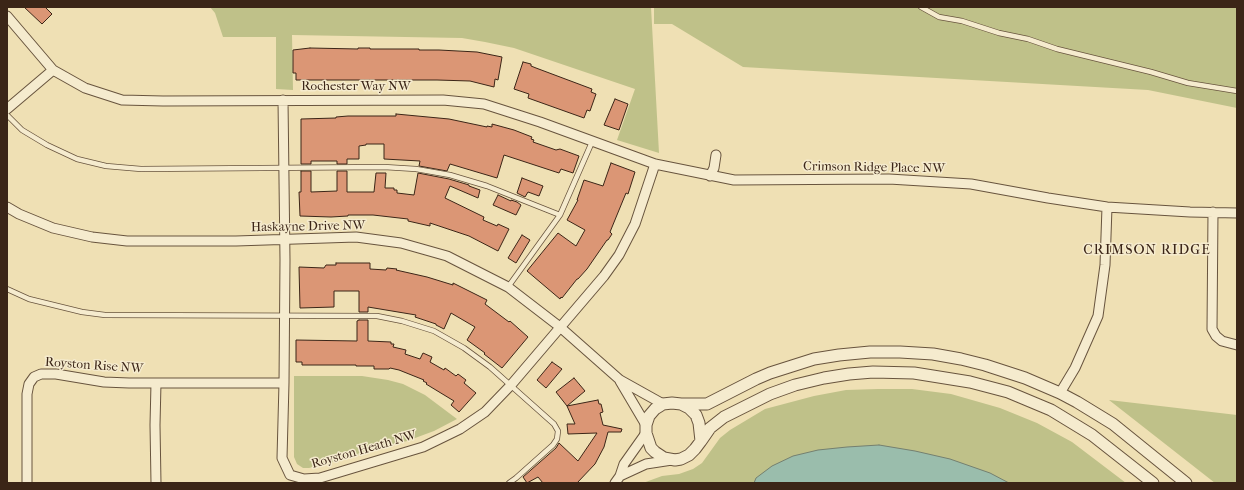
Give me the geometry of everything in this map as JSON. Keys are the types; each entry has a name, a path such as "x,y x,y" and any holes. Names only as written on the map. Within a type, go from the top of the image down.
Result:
{"street":[{"name":"Rochester Way NW","path":"7,16 53,70 84,88 122,100 443,100 484,104 540,122 655,164"},
{"path":"7,109 53,70"},
{"name":"Royston Heath NW","path":"284,100 285,240 282,458 290,475 304,479 320,478 423,447 460,429 485,412 511,385 604,276 619,255 635,224 655,164"},
{"path":"710,176 714,168 716,155"},
{"name":"Crimson Ridge Place NW","path":"655,164 734,180 889,179 971,184 1107,207 1166,211 1237,213"},
{"name":"Haskayne Drive NW","path":"7,207 19,214 53,228 92,237 126,241 236,241 356,237 401,243 447,256 508,287 560,327 620,380 663,404"},
{"path":"1051,410 1074,368 1098,316 1105,264 1107,207"},
{"path":"1212,212 1212,329 1216,336 1222,341 1237,345"},
{"path":"618,479 624,464 646,429 649,416 655,409 663,404 672,402 681,404 707,404 756,379 814,359 870,352 907,352 961,359 985,365 1025,378 1060,393 1113,424 1186,483"},
{"path":"618,479 646,464 681,459 689,455 706,433 720,420 770,394 795,384 824,378 873,372 914,373 970,382 1008,392 1051,410 1092,435 1153,483"},
{"name":"Royston Rise NW","path":"27,483 27,394 29,384 34,377 41,374 56,374 104,382 284,383"},
{"name":"Haskayne Drive NW","path":"620,380 646,429"},
{"path":"156,383 156,483"},
{"path":"681,404 689,408 696,415 699,423 701,441"},
{"path":"646,429 651,448 654,452 664,458 674,460"}],"lane":[{"path":"921,7 939,17 962,21 1188,83 1237,91"},
{"path":"7,115 22,130 47,145 77,159 106,166 141,169 384,167 416,169 450,175 487,186 560,215"},
{"path":"508,287 560,215 592,142"},
{"path":"7,289 29,299 82,312 105,315 377,316 402,321 434,331 464,348 490,367 554,424 558,431 557,439 553,445 509,483"}],"green space":[{"path":"210,7 651,7 659,153 617,140 635,89 514,48 462,38 292,35 293,90 276,89 276,37 223,37 215,13"},
{"path":"654,7 1237,7 1237,108 1148,90 743,67 672,24 654,24"},
{"path":"294,376 362,376 388,380 403,384 425,395 457,419 434,431 407,441 333,462 303,468 297,464 294,457"},
{"path":"912,389 951,394 1000,408 1037,423 1072,442 1126,483 643,483 662,476 679,474 693,469 702,463 720,438 730,430 765,409 814,396 846,390"},
{"path":"1109,400 1237,415 1237,483 1215,483"}],"shaded area":[{"path":"879,445 950,459 990,473 1009,483 754,483 756,478 772,466 793,456 818,450"}],"building":[{"path":"24,7 45,7 52,14 42,24"},
{"path":"310,48 419,49 477,52 502,57 498,80 495,79 494,87 470,81 296,80 296,73 293,73 293,50"},
{"path":"523,62 592,89 591,92 596,94 590,111 587,110 584,118 528,98 529,94 514,89"},
{"path":"615,99 628,104 619,130 604,125"},
{"path":"396,114 449,119 487,127 492,127 492,124 532,137 531,139 534,140 533,142 579,156 573,173 561,169 559,173 504,155 497,178 450,164 447,171 419,166 420,161 384,159 384,144 366,144 359,146 359,159 347,159 347,164 337,164 337,161 311,161 311,164 301,164 301,119 336,118 348,116 396,116"},
{"path":"611,163 635,172 628,194 626,193 610,232 612,234 587,269 560,299 527,271 558,233 576,246 585,230 567,220 578,200 584,180 603,186"},
{"path":"301,171 311,171 311,192 337,191 337,171 347,171 347,192 374,192 376,173 386,173 385,188 394,188 394,190 397,190 397,193 414,195 418,173 449,179 480,190 478,198 450,186 445,198 484,217 483,220 509,229 498,251 469,236 430,223 430,226 408,221 408,219 373,215 331,217 300,216 299,192 301,192"},
{"path":"522,178 543,186 539,196 528,192 525,197 517,193"},
{"path":"498,195 521,205 516,215 493,205"},
{"path":"522,235 530,240 516,263 508,258"},
{"path":"336,263 370,263 370,269 397,269 396,270 453,285 453,283 487,300 485,304 509,322 510,321 528,337 502,368 467,340 475,327 451,313 444,329 436,324 415,317 416,315 368,307 368,312 359,312 359,291 334,291 334,307 300,308 299,267 324,268 326,265 336,265"},
{"path":"368,320 368,341 391,342 391,344 394,344 393,347 406,350 405,354 420,359 423,353 432,357 430,362 444,370 445,368 456,376 458,374 466,380 464,383 476,393 459,412 451,405 454,401 426,384 427,383 423,381 424,380 399,370 390,368 374,369 374,366 356,365 302,365 302,362 296,362 296,340 357,341 357,321"},
{"path":"552,362 562,369 546,388 537,380"},
{"path":"574,378 585,391 567,406 556,392"},
{"path":"598,400 599,404 601,404 603,412 600,413 603,425 622,429 621,432 608,432 604,447 595,464 577,483 543,483 538,477 527,483 523,477 556,448 559,443 578,461 597,433 568,434 567,424 575,424 567,406"}],"district":[{"name":"CRIMSON RIDGE","path":"1147,251"}]}
